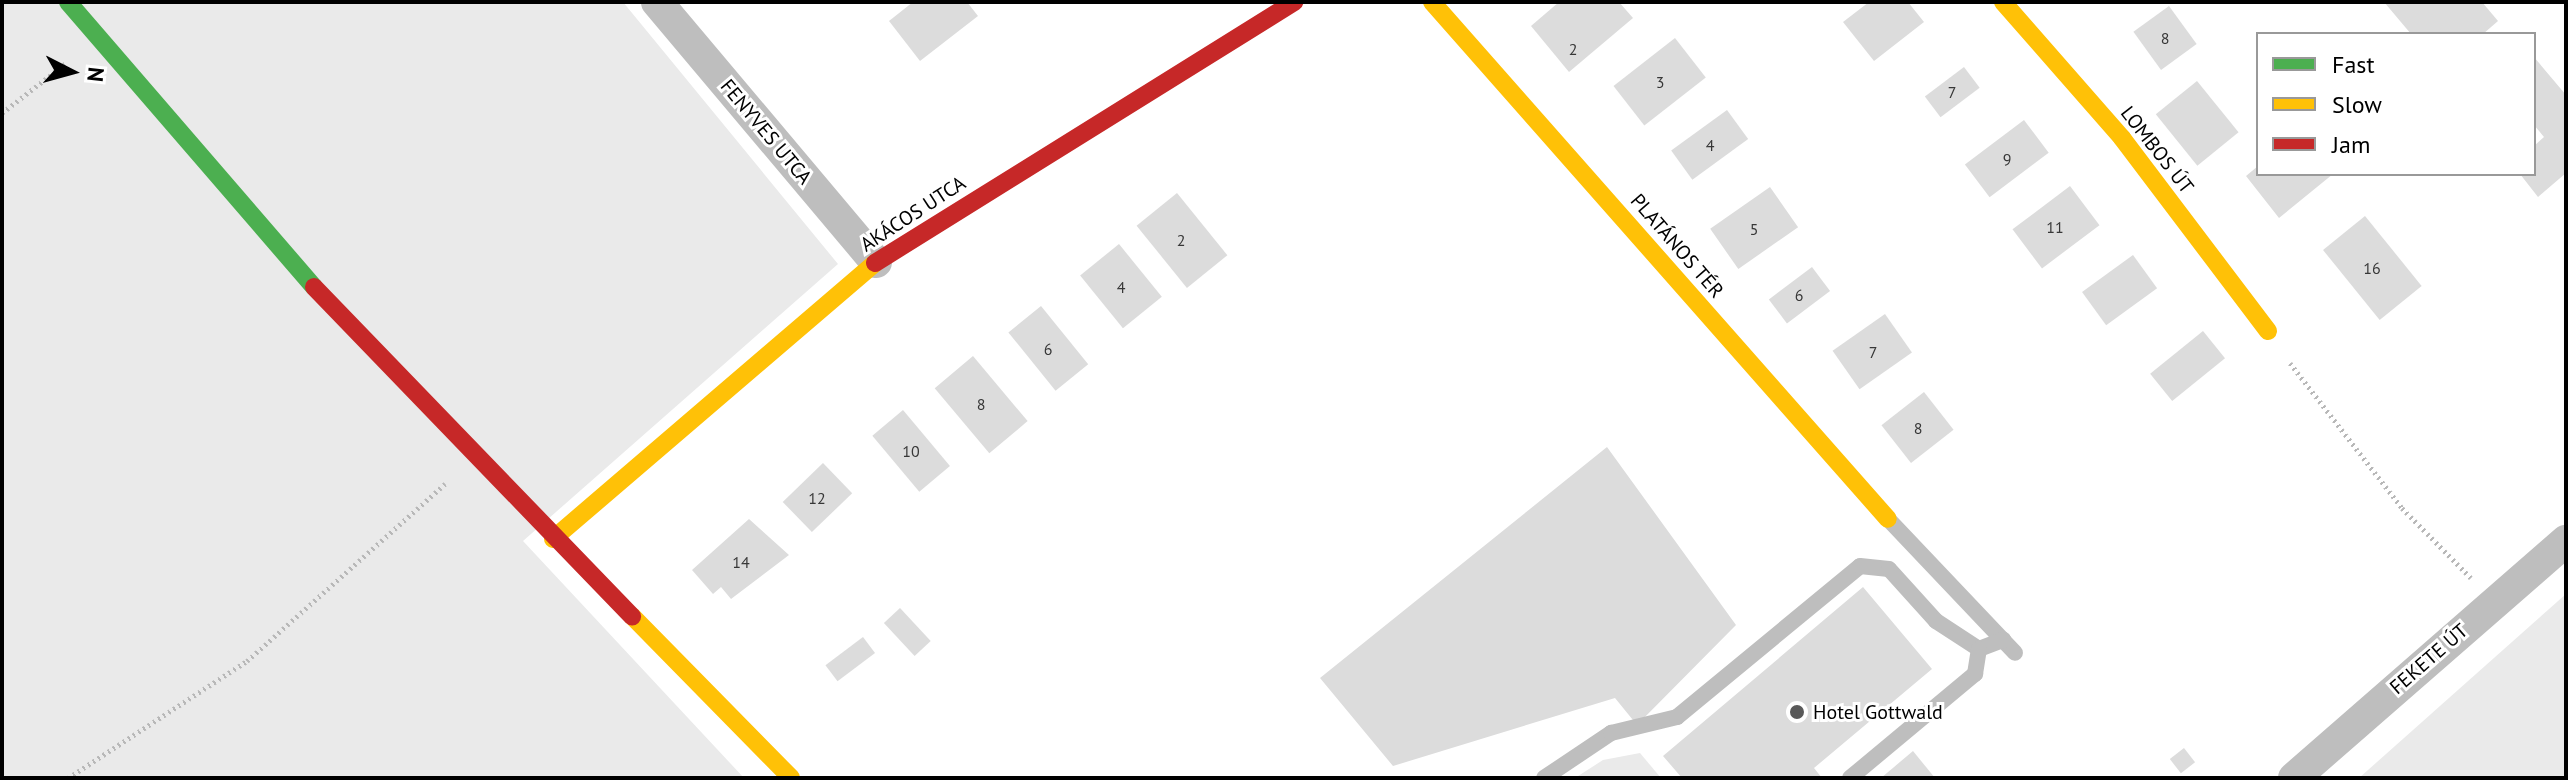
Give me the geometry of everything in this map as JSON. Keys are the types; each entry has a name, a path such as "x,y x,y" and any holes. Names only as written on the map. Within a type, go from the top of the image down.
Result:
{"street":[{"path":"68,2 344,322 477,455 553,539 791,778"},
{"name":"FENYVES UTCA","path":"657,2 876,262"},
{"name":"AKÁCOS UTCA","path":"553,539 876,262 1294,2"},
{"name":"PLATÁNOS TÉR","path":"1432,2 1888,519"},
{"name":"LOMBOS ÚT","path":"2003,2 2122,138 2268,331"},
{"name":"FEKETE ÚT","path":"2294,778 2566,541"}],"lane":[{"path":"1544,778 1611,733 1677,717 1860,566 1889,569 1936,621 1979,649 2009,646 1888,519"},
{"path":"1850,778 1975,674 1979,649"}],"path":[{"path":"2,113 97,38"},
{"path":"2268,331 2402,508 2494,601"},
{"path":"68,778 247,661 477,455"}],"shaded area":[{"path":"2,2 623,2 838,264 523,541 744,778 2,778"},
{"path":"2566,594 2566,778 2359,778"},
{"path":"1640,753 1661,778 1575,778 1603,760"}],"building":[{"path":"913,2 967,2 978,16 920,61 889,21"},
{"path":"1559,2 1619,2 1633,18 1569,72 1531,26"},
{"path":"1869,2 1908,2 1924,22 1874,61 1843,22"},
{"path":"2384,2 2482,2 2498,21 2485,32 2409,32"},
{"path":"2169,6 2197,44 2161,70 2133,32"},
{"path":"1675,38 1706,77 1644,125 1614,86"},
{"path":"2536,59 2566,95 2566,173 2538,197 2522,176 2536,176 2536,144 2544,137 2536,127"},
{"path":"1964,67 1980,88 1941,117 1925,96"},
{"path":"2197,81 2239,132 2197,166 2156,114"},
{"path":"1727,110 1748,139 1692,180 1671,151"},
{"path":"2024,120 2049,153 1990,197 1965,165"},
{"path":"2256,168 2256,176 2331,176 2279,218 2246,176"},
{"path":"2070,186 2099,225 2042,268 2012,229"},
{"path":"1770,187 1798,227 1738,269 1710,229"},
{"path":"1177,193 1227,255 1187,288 1137,226"},
{"path":"2365,216 2422,286 2380,320 2323,250"},
{"path":"1119,244 1162,297 1123,328 1080,275"},
{"path":"2133,255 2157,288 2106,325 2082,292"},
{"path":"1812,267 1830,291 1787,323 1769,299"},
{"path":"1041,306 1088,364 1056,391 1008,332"},
{"path":"1885,314 1912,353 1860,389 1833,351"},
{"path":"2203,331 2225,358 2172,401 2150,374"},
{"path":"973,356 1028,421 989,453 935,388"},
{"path":"1924,392 1954,430 1911,463 1881,425"},
{"path":"903,410 950,466 919,492 872,436"},
{"path":"1607,447 1736,625 1637,725 1615,698 1393,766 1320,678"},
{"path":"823,463 852,493 812,532 783,502"},
{"path":"749,519 789,555 731,599 721,587 713,594 692,570"},
{"name":"Hotel Gottwald","path":"1863,587 1932,669 1814,768 1822,778 1682,778 1663,756"},
{"path":"900,608 931,641 915,656 884,623"},
{"path":"863,637 875,653 838,681 825,665"},
{"path":"2184,748 2195,762 2181,773 2170,759"},
{"name":"Hotel Gottwald","path":"1913,751 1935,778 1881,778"}],"traffic: fast":[{"path":"68,2 314,287"}],"traffic: slow":[{"path":"1432,2 1888,519"},
{"path":"2003,2 2122,138 2268,331"},
{"path":"553,539 875,263"},
{"path":"632,616 791,778"}],"traffic: jam":[{"path":"875,263 1294,2"},
{"path":"314,287 632,616"}],"place":[{"name":"Hotel Gottwald","path":"1797,712"}]}
